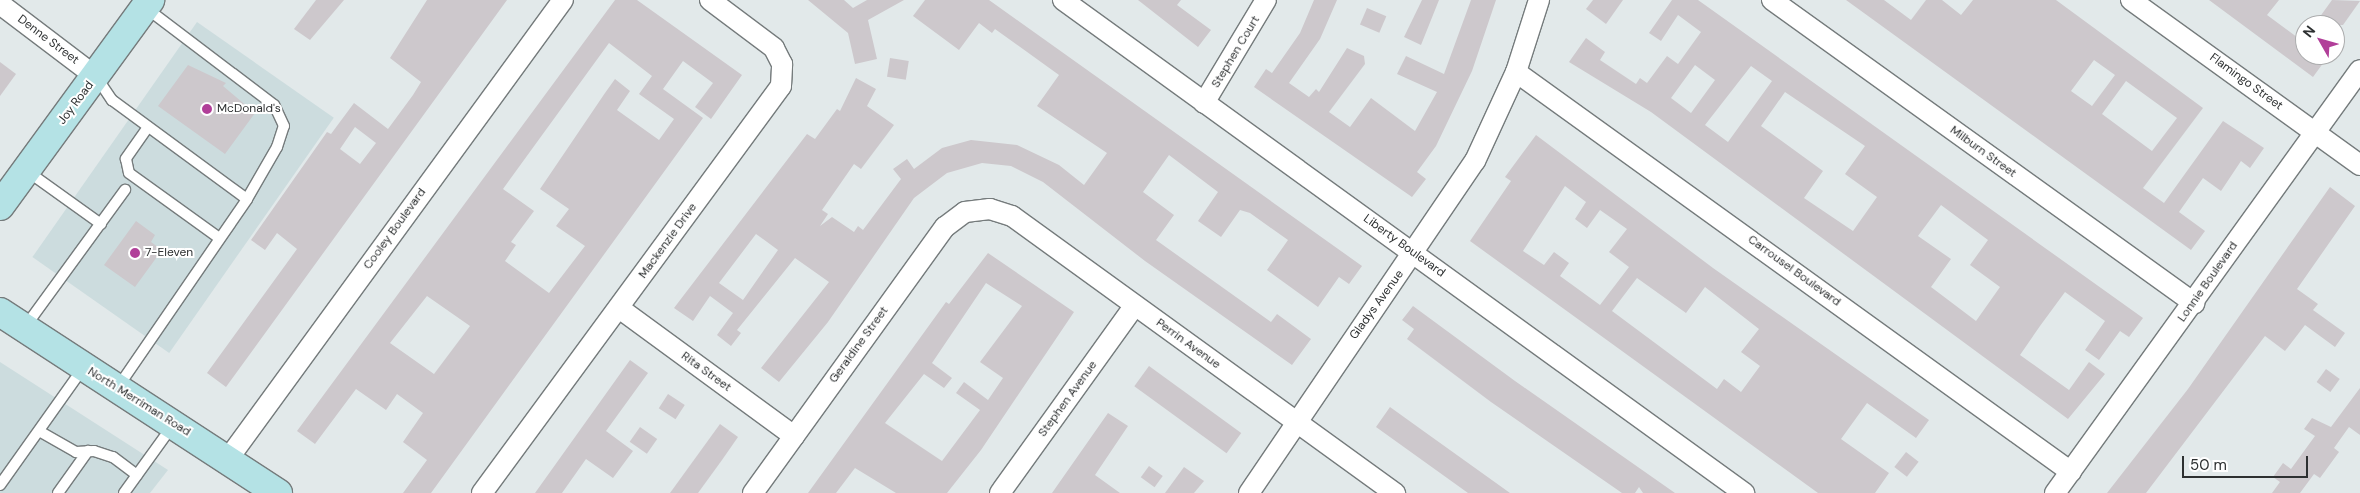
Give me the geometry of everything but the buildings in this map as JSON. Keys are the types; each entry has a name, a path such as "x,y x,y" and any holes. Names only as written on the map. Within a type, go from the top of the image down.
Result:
{"main road":[{"name":"Joy Road","path":"0,206 148,4"},
{"name":"North Merriman Road","path":"0,312 117,389 228,458 278,493"}],"street":[{"name":"Cooley Boulevard","path":"228,458 562,0"},
{"name":"Mackenzie Drive","path":"482,493 781,86 782,64 774,48 710,0"},
{"name":"Liberty Boulevard","path":"1063,0 1744,493"},
{"name":"Stephen Court","path":"1204,103 1266,0"},
{"name":"Gladys Avenue","path":"1249,493 1415,253 1475,161 1516,72 1539,0"},
{"name":"Milburn Street","path":"1772,0 2194,304"},
{"name":"Flamingo Street","path":"2132,0 2314,134 2360,165"},
{"name":"Denne Street","path":"0,4 96,77"},
{"name":"Lonnie Boulevard","path":"2055,493 2194,304 2360,70"},
{"name":"Carrousel Boulevard","path":"1516,72 2071,472"},
{"name":"Perrin Avenue","path":"976,210 990,209 1012,216 1395,493"},
{"name":"Geraldine Street","path":"753,493 938,235 953,219 976,210"},
{"name":"Stephen Avenue","path":"1000,493 1136,305"},
{"name":"Rita Street","path":"618,308 794,436"}],"lane":[{"path":"117,389 246,199 278,147 284,126 281,113 148,4"},
{"path":"96,77 112,100 246,199"},
{"path":"148,127 126,159 129,173 219,238"},
{"path":"26,170 101,224"},
{"path":"24,328 125,190"},
{"path":"0,485 84,367"},
{"path":"124,493 175,424"},
{"path":"39,431 76,452 88,451 113,457 137,475"},
{"path":"58,493 88,451"}],"shaded area":[{"path":"197,22 334,118 169,353 32,257"},
{"path":"0,362 168,470 150,493 0,493"}],"place":[{"name":"McDonald's","path":"207,109"},
{"name":"7-Eleven","path":"135,253"}]}
